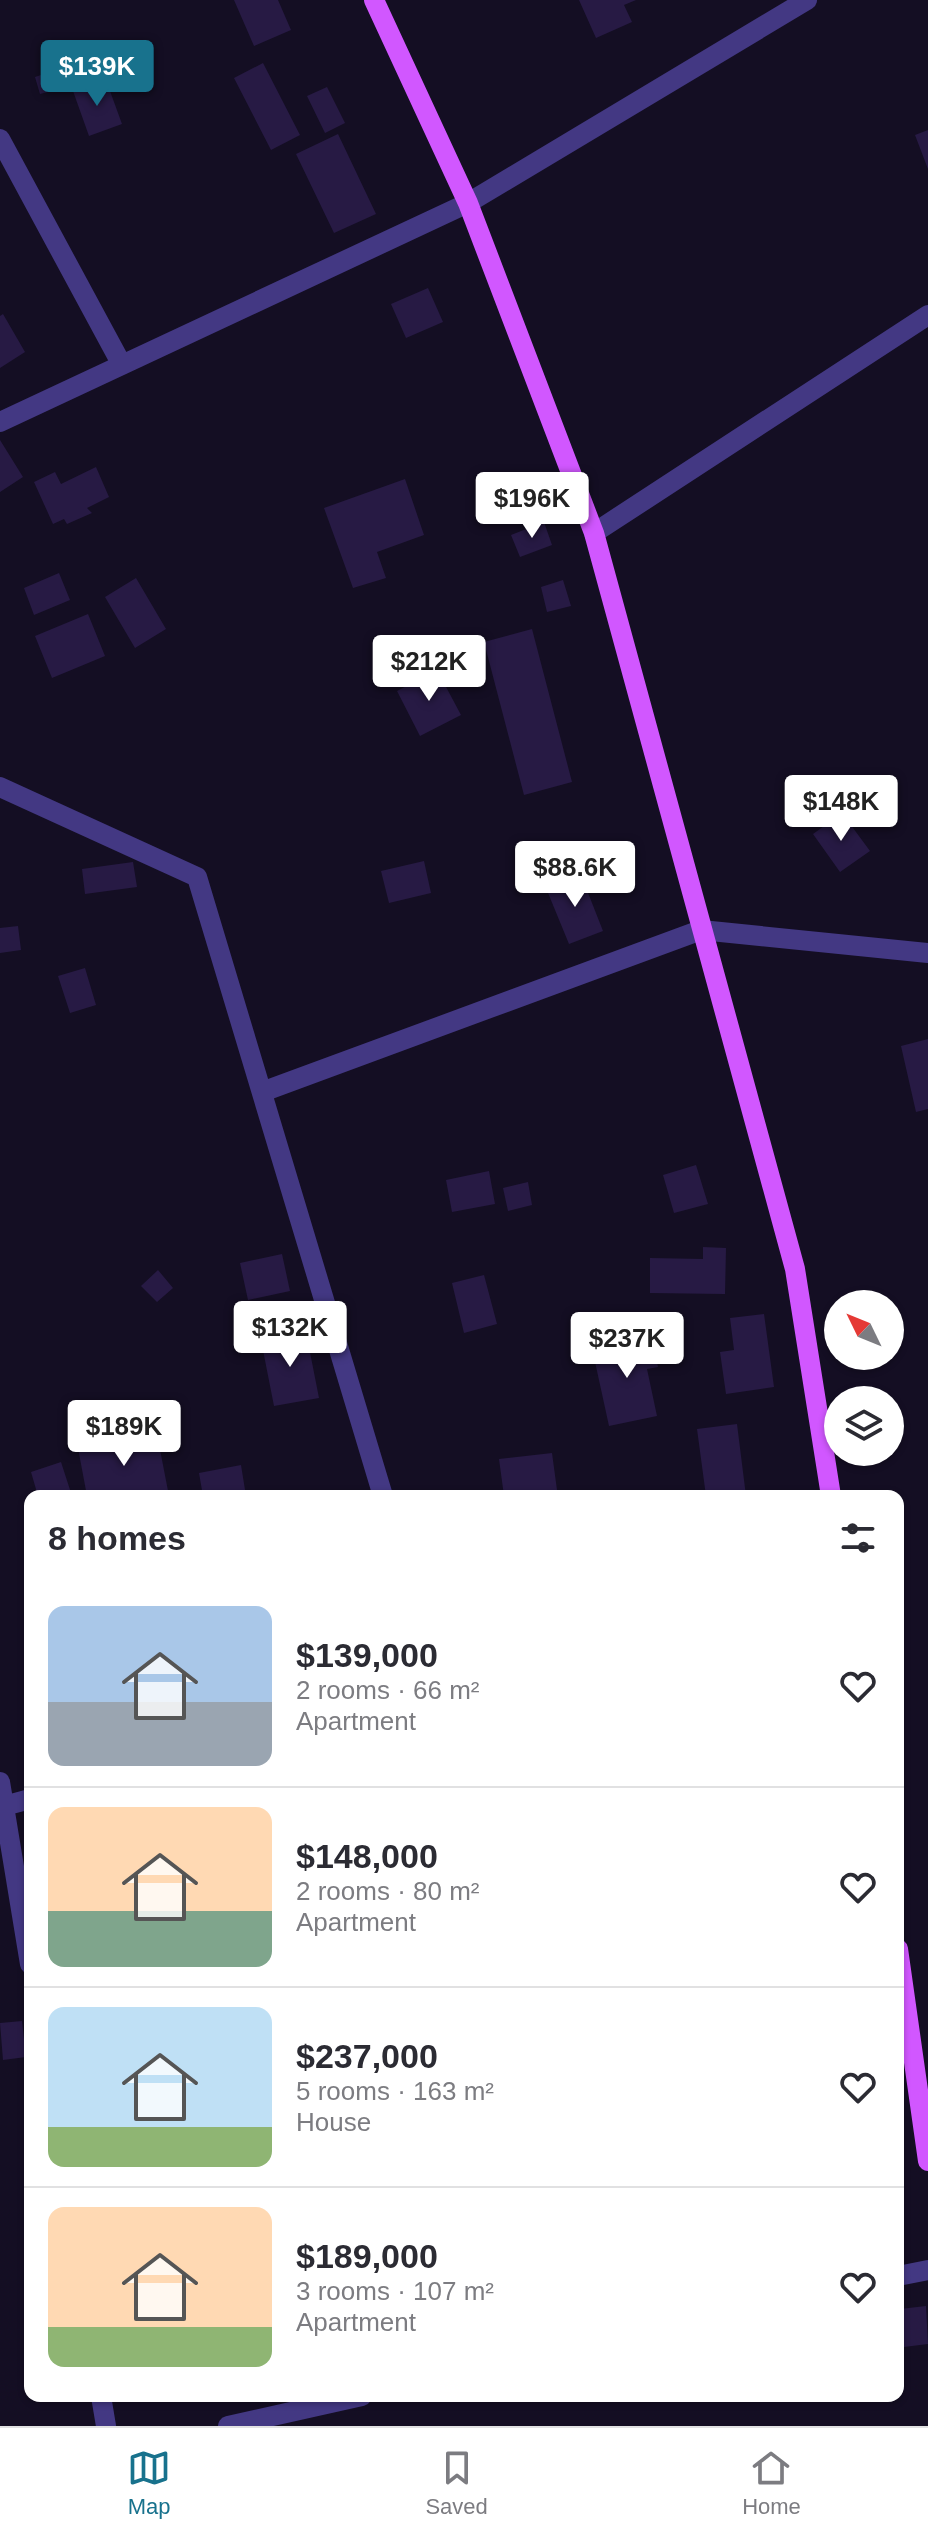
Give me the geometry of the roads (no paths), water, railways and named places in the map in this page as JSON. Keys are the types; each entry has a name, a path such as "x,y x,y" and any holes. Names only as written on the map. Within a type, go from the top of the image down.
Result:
{"main road":[{"path":"374,0 468,203 594,533 795,1269 830,1490"},
{"path":"904,1991 928,2161"}],"street":[{"path":"0,422 468,203 807,0"},
{"path":"0,139 122,365"},
{"path":"594,533 928,315"},
{"path":"0,787 197,877 381,1490"},
{"path":"262,1092 701,930 928,953"},
{"path":"0,1782 24,1930"},
{"path":"2,1807 24,1801"},
{"path":"904,2275 928,2270"},
{"path":"102,2402 106,2426"},
{"path":"228,2426 335,2402"}]}
